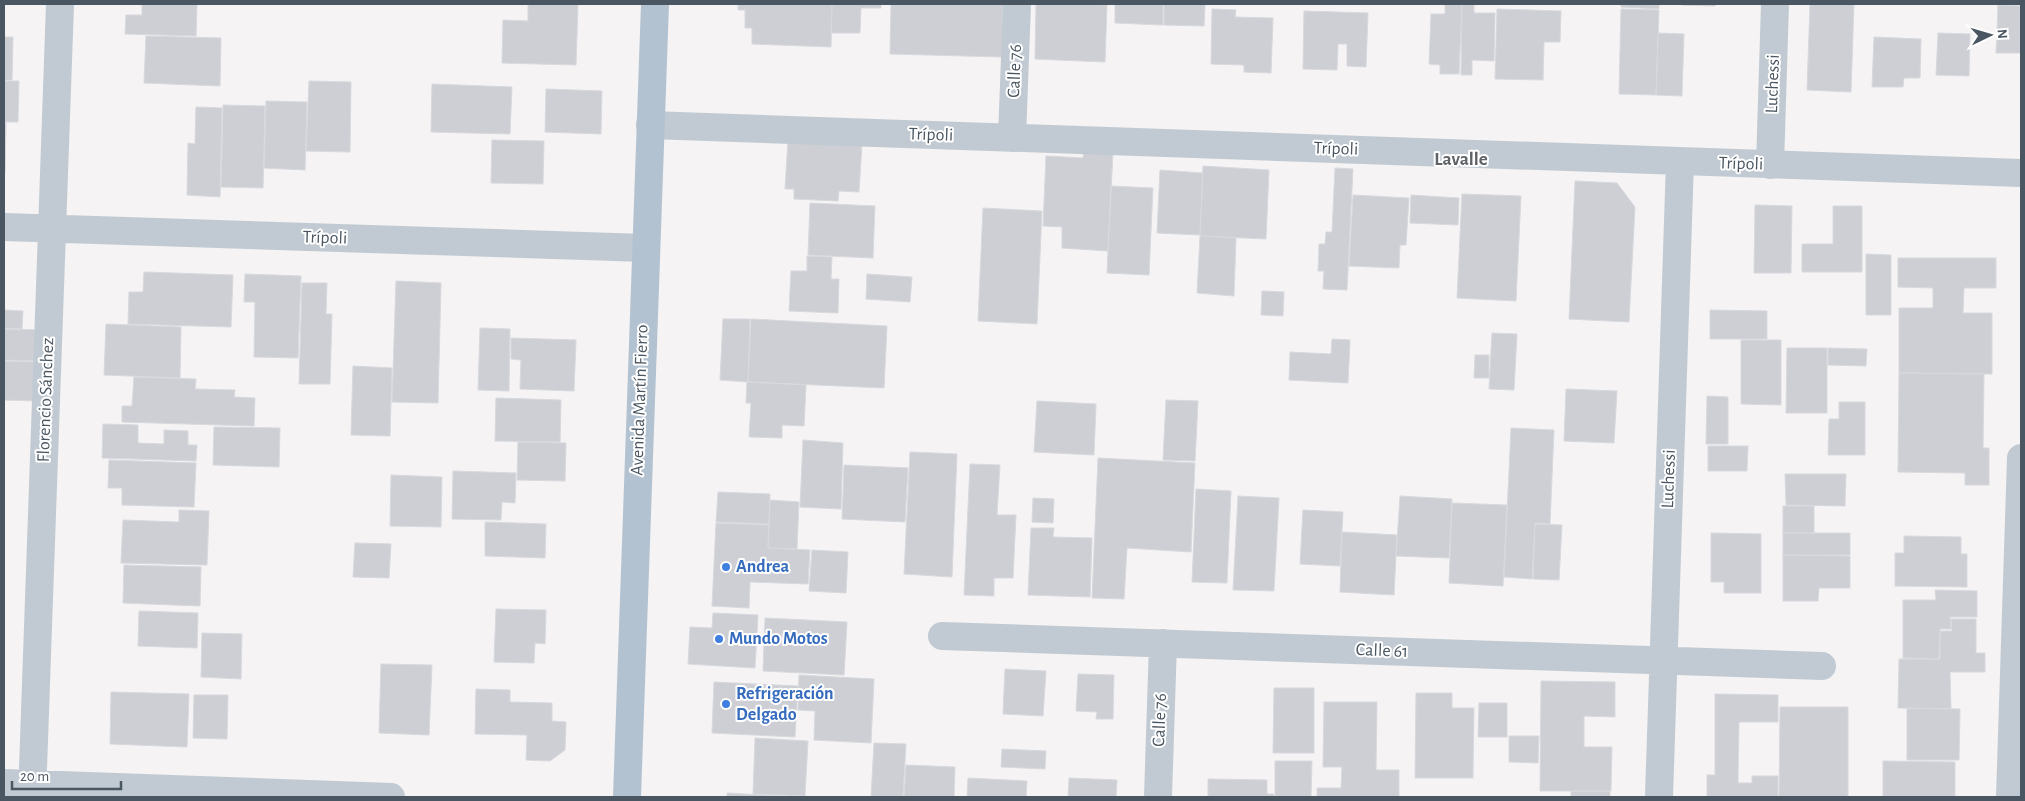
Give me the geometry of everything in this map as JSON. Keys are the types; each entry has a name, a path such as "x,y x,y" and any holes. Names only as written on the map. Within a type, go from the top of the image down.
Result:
{"main road":[{"name":"Avenida Martín Fierro","path":"627,797 655,4"}],"street":[{"name":"Florencio Sánchez","path":"32,791 60,4"},
{"name":"Calle 76","path":"1012,138 1017,4"},
{"name":"Luchessi","path":"1770,165 1776,4"},
{"name":"Trípoli","path":"650,125 2021,173"},
{"name":"Luchessi","path":"1659,797 1680,161"},
{"name":"Trípoli","path":"4,227 645,248"},
{"path":"2010,797 2021,458"},
{"name":"Calle 61","path":"942,636 1822,666"},
{"name":"Calle 76","path":"1158,797 1163,644"},
{"path":"4,783 32,791 391,797"}],"building":[{"path":"142,4 197,4 196,36 125,34 126,15 142,15"},
{"path":"528,4 578,4 576,65 502,63 503,20 528,21"},
{"path":"738,4 832,4 831,47 752,44 752,28 745,28 745,10 738,10"},
{"path":"832,4 881,4 881,8 861,8 860,33 831,33"},
{"path":"891,4 1003,4 1002,57 890,54"},
{"path":"1036,4 1107,5 1105,62 1035,59"},
{"path":"1115,4 1163,4 1163,25 1115,23"},
{"path":"1164,4 1205,4 1204,26 1164,25"},
{"path":"1445,4 1462,4 1459,74 1440,74 1440,65 1429,64 1431,14 1445,14"},
{"path":"1462,4 1474,4 1474,13 1495,13 1494,61 1472,60 1472,75 1461,75"},
{"path":"1621,4 1659,4 1659,9 1621,7"},
{"path":"1715,4 1715,6 1682,5"},
{"path":"1810,4 1854,4 1851,92 1807,90"},
{"path":"1998,5 2021,6 2021,53 1996,53"},
{"path":"1212,9 1236,10 1235,17 1273,18 1271,73 1244,72 1244,65 1211,64"},
{"path":"1497,9 1561,11 1560,42 1544,42 1543,80 1495,79"},
{"path":"1621,9 1659,10 1656,95 1619,94"},
{"path":"1304,11 1368,13 1366,67 1347,66 1347,44 1338,44 1337,70 1303,69"},
{"path":"1658,33 1684,34 1682,96 1656,95"},
{"path":"1938,33 1970,34 1969,76 1936,75"},
{"path":"146,36 221,38 220,86 144,83"},
{"path":"4,37 13,37 12,80 4,80"},
{"path":"1874,37 1921,39 1920,78 1904,78 1903,87 1872,87"},
{"path":"4,81 19,81 18,122 4,122"},
{"path":"309,81 351,82 350,152 306,151"},
{"path":"432,84 512,87 510,134 431,132"},
{"path":"546,89 602,91 601,134 545,132"},
{"path":"266,101 307,102 305,170 264,168"},
{"path":"223,105 265,106 263,188 221,187"},
{"path":"196,107 222,108 220,197 187,195 188,143 195,144"},
{"path":"4,123 6,123 5,173 4,173"},
{"path":"492,140 544,141 543,184 491,183"},
{"path":"788,140 862,144 859,192 839,191 838,201 794,199 794,189 785,189"},
{"path":"1084,149 1113,151 1108,251 1062,248 1062,227 1043,226 1046,156 1083,158"},
{"path":"1203,166 1269,170 1266,239 1200,236"},
{"path":"1335,168 1353,169 1347,290 1323,289 1324,271 1318,271 1319,244 1325,244 1326,232 1332,232"},
{"path":"1160,170 1203,173 1200,235 1157,233"},
{"path":"1575,181 1617,183 1635,207 1629,322 1569,319"},
{"path":"1111,186 1153,188 1149,275 1107,273"},
{"path":"1462,194 1521,196 1516,301 1457,298"},
{"path":"1353,195 1409,198 1406,245 1400,245 1399,268 1349,266"},
{"path":"1411,195 1459,198 1458,225 1410,223"},
{"path":"810,203 875,206 873,258 808,255"},
{"path":"1755,205 1792,206 1791,273 1754,273"},
{"path":"1833,206 1862,206 1862,272 1802,272 1802,244 1833,244"},
{"path":"983,208 1042,211 1037,324 978,321"},
{"path":"1200,236 1236,238 1234,296 1197,293"},
{"path":"1866,254 1891,255 1891,315 1866,315"},
{"path":"807,256 832,257 831,279 839,279 838,313 789,311 791,271 807,271"},
{"path":"1898,258 1996,258 1996,288 1964,288 1963,313 1992,313 1992,374 1899,373 1899,308 1933,308 1933,288 1898,287"},
{"path":"144,272 233,275 231,327 128,324 129,292 143,292"},
{"path":"245,274 301,276 298,358 254,357 255,302 244,302"},
{"path":"867,274 912,277 910,302 866,299"},
{"path":"396,281 441,283 438,403 392,402"},
{"path":"302,283 327,283 326,314 332,314 330,384 299,384"},
{"path":"1262,291 1284,292 1283,316 1261,315"},
{"path":"4,310 23,311 22,329 4,328"},
{"path":"1710,310 1767,311 1767,339 1710,339"},
{"path":"723,319 750,319 748,382 720,380"},
{"path":"751,319 887,326 884,388 748,382"},
{"path":"106,324 181,327 180,378 104,375"},
{"path":"480,328 510,329 509,391 478,390"},
{"path":"4,329 40,330 39,361 4,360"},
{"path":"1492,333 1517,334 1514,390 1489,389"},
{"path":"511,338 576,340 574,391 520,389 521,360 511,359"},
{"path":"1332,339 1350,340 1348,383 1289,380 1290,352 1331,354"},
{"path":"1741,340 1781,340 1781,405 1741,404"},
{"path":"1787,348 1827,348 1827,413 1786,413"},
{"path":"1828,348 1867,349 1866,366 1828,365"},
{"path":"1475,355 1489,355 1489,378 1474,378"},
{"path":"4,361 39,362 37,401 4,400"},
{"path":"353,366 392,368 390,436 351,435"},
{"path":"1899,373 1984,374 1983,448 1989,448 1989,485 1965,485 1965,473 1898,472"},
{"path":"134,377 196,379 195,389 235,390 234,397 255,398 254,426 122,422 122,406 132,406"},
{"path":"747,382 806,385 804,426 782,425 782,438 749,437 751,403 746,403"},
{"path":"1566,389 1617,391 1614,443 1564,441"},
{"path":"1707,396 1728,397 1728,444 1706,444"},
{"path":"496,398 561,400 560,442 495,441"},
{"path":"1166,400 1198,401 1195,461 1163,460"},
{"path":"1037,401 1096,404 1094,455 1034,452"},
{"path":"1839,402 1865,402 1865,455 1828,455 1829,419 1839,419"},
{"path":"103,424 138,425 138,443 164,444 164,430 188,431 188,445 197,445 196,461 102,458"},
{"path":"214,427 280,428 279,467 213,465"},
{"path":"1511,428 1554,430 1550,524 1535,523 1532,579 1504,577"},
{"path":"803,440 843,443 841,509 800,507"},
{"path":"518,442 566,443 565,481 517,480"},
{"path":"1708,446 1748,446 1747,471 1708,471"},
{"path":"910,452 957,454 952,577 904,574"},
{"path":"1098,458 1195,463 1191,552 1127,548 1124,599 1092,598"},
{"path":"109,460 196,463 194,507 122,505 122,488 108,488"},
{"path":"970,464 1000,465 997,515 1016,515 1013,578 994,578 994,596 964,595"},
{"path":"844,465 908,468 905,522 842,519"},
{"path":"453,471 516,473 515,503 502,502 501,520 452,519"},
{"path":"1785,474 1846,474 1845,506 1786,505"},
{"path":"391,475 442,477 441,527 390,526"},
{"path":"1196,489 1231,491 1227,583 1192,582"},
{"path":"718,492 770,494 769,524 716,522"},
{"path":"1238,496 1279,498 1274,591 1233,590"},
{"path":"1400,496 1452,499 1449,558 1396,556"},
{"path":"1033,498 1054,499 1053,523 1032,522"},
{"path":"770,500 799,502 797,549 768,548"},
{"path":"1452,503 1507,505 1503,586 1449,583"},
{"path":"1783,506 1814,506 1814,533 1783,533"},
{"path":"179,510 209,511 207,565 121,563 123,520 179,522"},
{"path":"1303,510 1343,512 1340,566 1300,564"},
{"path":"485,522 546,524 545,558 485,556"},
{"path":"716,523 769,525 768,548 810,550 808,584 750,582 749,608 712,606"},
{"path":"1535,524 1562,525 1559,580 1533,579"},
{"path":"1031,528 1054,528 1053,537 1092,538 1090,597 1028,595"},
{"path":"1342,532 1397,535 1394,595 1340,592"},
{"path":"1711,533 1761,534 1761,593 1724,593 1724,582 1711,582"},
{"path":"1783,533 1850,533 1850,555 1783,555"},
{"path":"1904,536 1961,537 1961,554 1967,554 1967,587 1895,586 1895,553 1904,553"},
{"path":"355,543 391,544 389,578 353,577"},
{"path":"812,550 848,552 846,593 809,591"},
{"path":"1783,555 1850,556 1850,588 1819,588 1818,601 1783,601"},
{"path":"124,565 201,567 200,606 123,603"},
{"path":"1935,590 1977,591 1977,617 1950,617 1951,629 1940,629 1939,659 1903,658 1903,600 1936,600"},
{"path":"496,609 546,610 545,644 535,643 534,663 494,662"},
{"path":"139,611 198,613 197,648 138,646"},
{"path":"713,613 758,615 755,668 688,664 690,627 712,628"},
{"path":"765,618 847,622 844,675 763,671"},
{"path":"1951,619 1976,619 1976,653 1985,653 1985,672 1950,672 1951,709 1898,708 1899,659 1940,659 1940,631 1952,631"},
{"path":"202,633 242,634 241,679 201,677"},
{"path":"381,664 432,665 429,735 379,733"},
{"path":"1005,669 1046,671 1043,716 1003,714"},
{"path":"1078,674 1114,675 1113,719 1096,719 1097,712 1076,711"},
{"path":"799,675 874,679 871,743 814,740 815,711 798,710"},
{"path":"1541,681 1615,682 1615,717 1584,716 1584,747 1612,747 1611,791 1540,791"},
{"path":"714,682 798,686 795,737 712,733"},
{"path":"1274,688 1314,688 1314,753 1273,753"},
{"path":"476,689 510,690 510,702 552,703 552,721 566,722 565,750 550,761 526,760 527,735 475,734"},
{"path":"111,692 189,694 187,747 110,744"},
{"path":"1416,693 1452,693 1452,708 1474,708 1473,778 1415,778"},
{"path":"1715,694 1778,695 1778,722 1739,722 1738,783 1752,783 1752,776 1778,776 1778,797 1707,797 1707,775 1715,775"},
{"path":"194,695 228,695 227,739 193,738"},
{"path":"1324,702 1377,702 1376,770 1399,770 1399,797 1317,797 1317,788 1341,788 1342,767 1323,767"},
{"path":"1479,703 1507,703 1507,737 1478,737"},
{"path":"1780,707 1848,707 1848,797 1779,797"},
{"path":"1907,708 1960,709 1959,760 1907,760"},
{"path":"1509,736 1539,736 1538,763 1509,762"},
{"path":"755,738 808,741 805,796 753,794"},
{"path":"874,743 906,744 903,797 871,797"},
{"path":"1002,749 1046,751 1045,769 1001,767"},
{"path":"1275,761 1312,761 1311,797 1275,797"},
{"path":"1883,761 1955,762 1955,797 1883,797"},
{"path":"906,765 955,767 954,797 904,797"},
{"path":"968,778 1027,781 1026,797 967,797"},
{"path":"1069,778 1117,780 1116,797 1068,797"},
{"path":"1208,779 1267,780 1267,794 1274,794 1274,797 1208,797"},
{"path":"1571,791 1610,791 1610,797 1571,797"},
{"path":"727,793 781,796 781,797 727,797"}],"place":[{"name":"Andrea","path":"726,567"},
{"name":"Mundo Motos","path":"719,639"},
{"name":"Refrigeración Delgado","path":"726,704"}],"district":[{"name":"Lavalle","path":"1461,159"}]}
